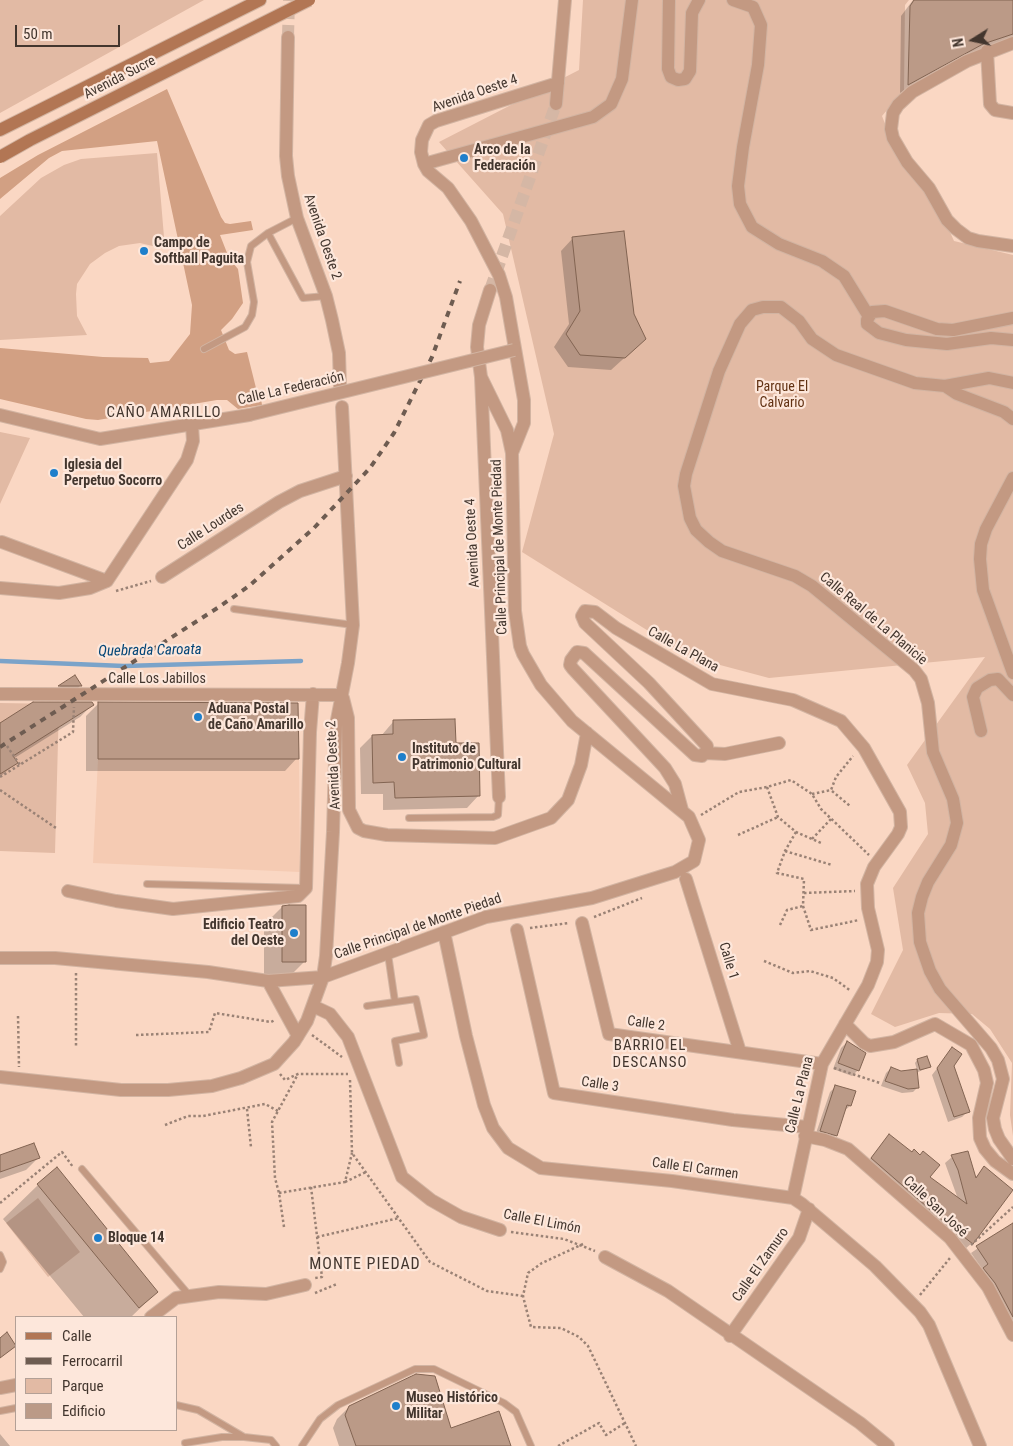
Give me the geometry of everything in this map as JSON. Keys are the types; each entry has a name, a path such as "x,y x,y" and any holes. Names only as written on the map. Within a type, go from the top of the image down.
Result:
{"main road":[{"name":"Avenida Sucre","path":"0,130 260,0"},
{"name":"Avenida Sucre","path":"0,157 308,0"}],"street":[{"path":"556,104 564,0"},
{"path":"512,453 524,423 524,400 506,297 494,264 460,202 448,188 428,171 424,164 593,117 611,104 622,79 632,0"},
{"path":"669,0 668,70 671,77 678,80 685,79 690,71 692,13 700,0"},
{"path":"733,0 753,7 761,25 758,65 738,186 740,204 752,226 780,244 822,261 844,276 868,315 867,324 872,329 906,340 947,344 991,338 1013,340"},
{"name":"Avenida Oeste 2","path":"288,37 286,156 291,194 297,218 326,296 339,353 340,386"},
{"path":"1013,42 987,51 912,92 898,105 893,113 891,129 893,138 907,162 929,188 947,220 956,230 968,238 978,241 1013,246"},
{"path":"987,51 990,104 995,110 1013,113"},
{"name":"Avenida Oeste 4","path":"424,164 421,152 422,140 429,125 436,120 558,83"},
{"name":"Avenida Oeste 4","path":"490,290 479,325 477,347 481,377 499,797"},
{"name":"Calle Real de La Planicie","path":"1013,383 988,378 973,379 945,386 915,382 836,355 812,339 799,320 781,307 763,306 752,310 740,324 719,371 686,474 684,497 690,518 696,530 709,542 722,551 795,576 812,586 914,670 921,679 928,704 933,752 953,799 957,823 951,845 928,882 922,897 918,913 920,942 930,971 940,989 991,1048 998,1060 1002,1079 993,1118 999,1139 1013,1159"},
{"path":"868,315 872,312 885,311 944,330 1013,318"},
{"name":"Calle La Federación","path":"0,415 100,439 249,415 515,350"},
{"name":"Calle Principal de Monte Piedad","path":"0,958 55,958 208,972 268,981 323,977 500,913 556,906 592,898 675,872 694,861 699,840 691,821 682,810 671,804 572,720 542,685 520,646 515,612 512,453 507,430 481,377"},
{"path":"945,386 957,394 1004,412 1013,419"},
{"name":"Avenida Oeste 2","path":"342,407 353,625 342,696 348,718 349,810 358,828 386,835 495,838 551,818 568,800 581,765 588,733"},
{"path":"110,586 187,460 193,441 192,425"},
{"name":"Calle Lourdes","path":"162,577 279,502 300,491 346,476"},
{"path":"1013,478 986,530 981,544 980,566 983,590 1013,673"},
{"path":"2,542 110,586"},
{"path":"0,588 59,593 110,586"},
{"name":"Calle La Plana","path":"705,753 707,750 704,742 649,683 585,623 583,612 595,612 616,628 712,684 793,700 841,721 862,745 902,818 898,834 870,874 867,891 870,916 878,950 877,962 861,998 845,1024 837,1033 822,1064 793,1198"},
{"path":"682,810 675,784 665,768 570,665 577,652 584,653 691,752 698,756 705,753 725,754 779,743"},
{"path":"981,731 974,697 977,688 990,680 998,679 1013,695"},
{"name":"Calle Los Jabillos","path":"0,694 314,694 342,696"},
{"path":"68,892 116,901 173,908 302,892 310,732 314,694"},
{"path":"0,1077 121,1090 195,1089 242,1078 274,1064 300,1032 313,1006 323,977 333,832 336,725 342,696"},
{"name":"Calle 1","path":"686,879 740,1052"},
{"name":"Calle 2","path":"582,923 609,1034 822,1064"},
{"name":"Calle 3","path":"517,930 554,1093 806,1132"},
{"name":"Calle El Carmen","path":"444,932 466,1036 484,1105 493,1128 508,1148 542,1168 672,1181 793,1198 810,1209 875,1266 913,1304 929,1325 980,1446"},
{"path":"268,981 286,1016 300,1032"},
{"name":"Calle El Limón","path":"313,1006 330,1014 348,1037 402,1177 431,1200 461,1217 500,1230"},
{"path":"845,1024 864,1043 870,1046 889,1043 935,1024 971,1045 979,1058 987,1083 979,1118 980,1138 995,1161 1013,1174"},
{"name":"Calle San José","path":"806,1132 848,1149 950,1238 964,1247 988,1287 1013,1335"},
{"name":"Calle El Zamuro","path":"730,1336 799,1238 810,1209"},
{"path":"605,1257 668,1290 730,1336 860,1423 888,1446"},
{"path":"151,1316 176,1298 188,1295 219,1292 266,1294 305,1285"},
{"path":"0,1388 15,1385"}],"lane":[{"path":"204,349 245,327 252,315 254,302 247,262 251,246 268,233 297,218"},
{"path":"268,233 303,298 326,296"},
{"path":"234,609 353,625"},
{"path":"409,818 493,818 498,816 499,797"},
{"path":"146,884 302,892"},
{"path":"388,954 395,1002"},
{"path":"367,1006 416,999 424,1035 395,1041 399,1063"},
{"path":"82,1168 188,1295"},
{"path":"0,1254 3,1262 0,1269"},
{"path":"302,1446 320,1419 338,1405 415,1369 434,1369 504,1403 516,1412 531,1446"},
{"path":"178,1405 198,1410 244,1437"},
{"path":"0,1411 15,1408"},
{"path":"185,1443 222,1437 244,1437 270,1440 276,1446"}],"path":[{"path":"110,586 120,592 162,577"},
{"path":"0,777 73,732 74,694"},
{"path":"831,790 836,777 862,745"},
{"path":"8,746 20,765"},
{"path":"691,821 739,792 791,780 812,794 821,809 877,862"},
{"path":"767,787 778,817 796,832 821,843"},
{"path":"0,790 56,828"},
{"path":"812,794 831,790"},
{"path":"831,790 850,806"},
{"path":"738,835 778,817"},
{"path":"812,839 831,818"},
{"path":"796,832 785,851 777,873 804,880 803,906 811,930 870,916"},
{"path":"785,851 832,865"},
{"path":"804,893 867,891"},
{"path":"517,930 582,923 643,897"},
{"path":"780,925 788,910 803,906"},
{"path":"76,961 76,1046"},
{"path":"764,962 793,973 810,971 833,978 861,998"},
{"path":"136,1035 209,1032 216,1013 270,1022 286,1016"},
{"path":"18,1016 19,1079"},
{"path":"300,1032 332,1048 344,1059"},
{"path":"274,1064 285,1080 298,1074 350,1075"},
{"path":"822,1064 880,1083"},
{"path":"345,1182 352,1153 350,1075 347,1067"},
{"path":"284,1227 280,1193 274,1178 272,1122 298,1074"},
{"path":"165,1125 188,1116 203,1116 265,1104 278,1110"},
{"path":"247,1109 251,1147"},
{"path":"0,1203 62,1152 74,1168"},
{"path":"352,1153 430,1262 487,1291 524,1296"},
{"path":"280,1193 312,1186 345,1182 366,1172"},
{"path":"312,1186 322,1276 307,1280 305,1285 313,1294 337,1284"},
{"path":"913,1304 964,1247 1013,1206"},
{"path":"317,1237 399,1218"},
{"name":"Calle El Limón","path":"500,1230 564,1239 583,1244 605,1257"},
{"path":"583,1244 535,1267 526,1278 524,1296 531,1327 561,1328 579,1337 588,1346 636,1446"},
{"path":"558,1446 599,1423 606,1435 624,1423"}],"shaded area":[{"path":"167,89 221,217 225,223 230,224 251,221 253,230 220,235 229,258 232,258 233,263 238,269 243,303 232,319 221,330 229,350 235,354 247,352 257,392 260,392 262,405 238,409 227,400 217,400 98,420 86,419 0,399 0,348 103,357 148,358 150,363 169,361 190,334 192,305 157,141 62,151 49,158 0,199 0,178 38,155"},
{"path":"98,759 299,759 300,872 93,863"}],"green space":[{"path":"0,0 204,0 0,113"},
{"name":"Parque El Calvario","path":"583,0 909,0 905,5 904,90 882,116 896,152 929,185 954,241 1013,255 1013,1136 1010,1115 1012,1063 990,1029 972,1014 939,1013 895,1027 871,1014 903,950 893,888 928,834 925,803 907,765 985,657 769,678 690,657 522,552 554,434 503,214 439,142 579,70"},
{"path":"157,153 165,249 140,243 119,246 90,264 77,284 76,294 77,316 87,335 0,340 0,216 41,178 64,165 81,159"},
{"path":"0,432 30,438 0,504"},
{"path":"0,703 59,704 55,853 0,851"},
{"path":"38,1198 80,1252 48,1277 6,1223"}],"building":[{"path":"914,0 1013,0 1013,34 983,44 908,85 910,6"},
{"path":"624,231 634,314 646,339 625,358 580,355 566,334 580,311 572,237"},
{"path":"75,675 82,686 58,686"},
{"path":"33,702 92,702 94,705 13,756 18,763 0,774 0,723"},
{"name":"Aduana Postal de Caño Amarillo","path":"98,702 298,703 299,759 98,759"},
{"path":"455,719 456,743 479,743 480,796 395,798 394,782 373,783 372,735 393,734 393,720"},
{"name":"Edificio Teatro del Oeste","path":"306,905 306,962 282,962 282,906"},
{"path":"847,1041 866,1053 859,1071 838,1063"},
{"path":"952,1047 962,1054 954,1066 970,1112 954,1117 937,1068"},
{"path":"927,1056 931,1067 920,1070 917,1059"},
{"path":"891,1067 901,1071 917,1069 919,1088 908,1089 885,1081"},
{"path":"835,1085 856,1091 851,1106 847,1105 837,1136 820,1131"},
{"path":"889,1134 912,1152 914,1149 920,1155 923,1151 940,1165 930,1177 967,1204 958,1170 951,1155 968,1151 976,1178 984,1166 1013,1190 973,1244 942,1220 871,1158"},
{"path":"34,1143 40,1158 0,1172 0,1155"},
{"name":"Bloque 14","path":"57,1167 158,1292 139,1308 37,1184"},
{"path":"1013,1223 1013,1317 995,1283 983,1268 988,1264 976,1246"},
{"path":"7,1332 15,1347 0,1358 0,1338"},
{"name":"Museo Histórico Militar","path":"416,1374 435,1376 451,1428 499,1411 511,1446 356,1446 345,1415 349,1406"}],"waterway":[{"name":"Quebrada Caroata","path":"0,661 124,666 301,661"}],"tunnel":[{"path":"288,37 289,0"},
{"path":"490,290 556,104"}],"railway":[{"path":"0,747 219,607 249,586 314,528 370,468 394,433 432,357 460,281"}],"place":[{"name":"Arco de la Federación","path":"464,158"},
{"name":"Campo de Softball Paguita","path":"144,251"},
{"name":"Iglesia del Perpetuo Socorro","path":"54,473"},
{"name":"Aduana Postal de Caño Amarillo","path":"198,717"},
{"name":"Instituto de Patrimonio Cultural","path":"402,757"},
{"name":"Edificio Teatro del Oeste","path":"294,933"},
{"name":"Bloque 14","path":"98,1238"},
{"name":"Museo Histórico Militar","path":"396,1406"}],"district":[{"name":"CAÑO AMARILLO","path":"164,413"},
{"name":"BARRIO EL DESCANSO","path":"650,1054"},
{"name":"MONTE PIEDAD","path":"365,1265"}]}
